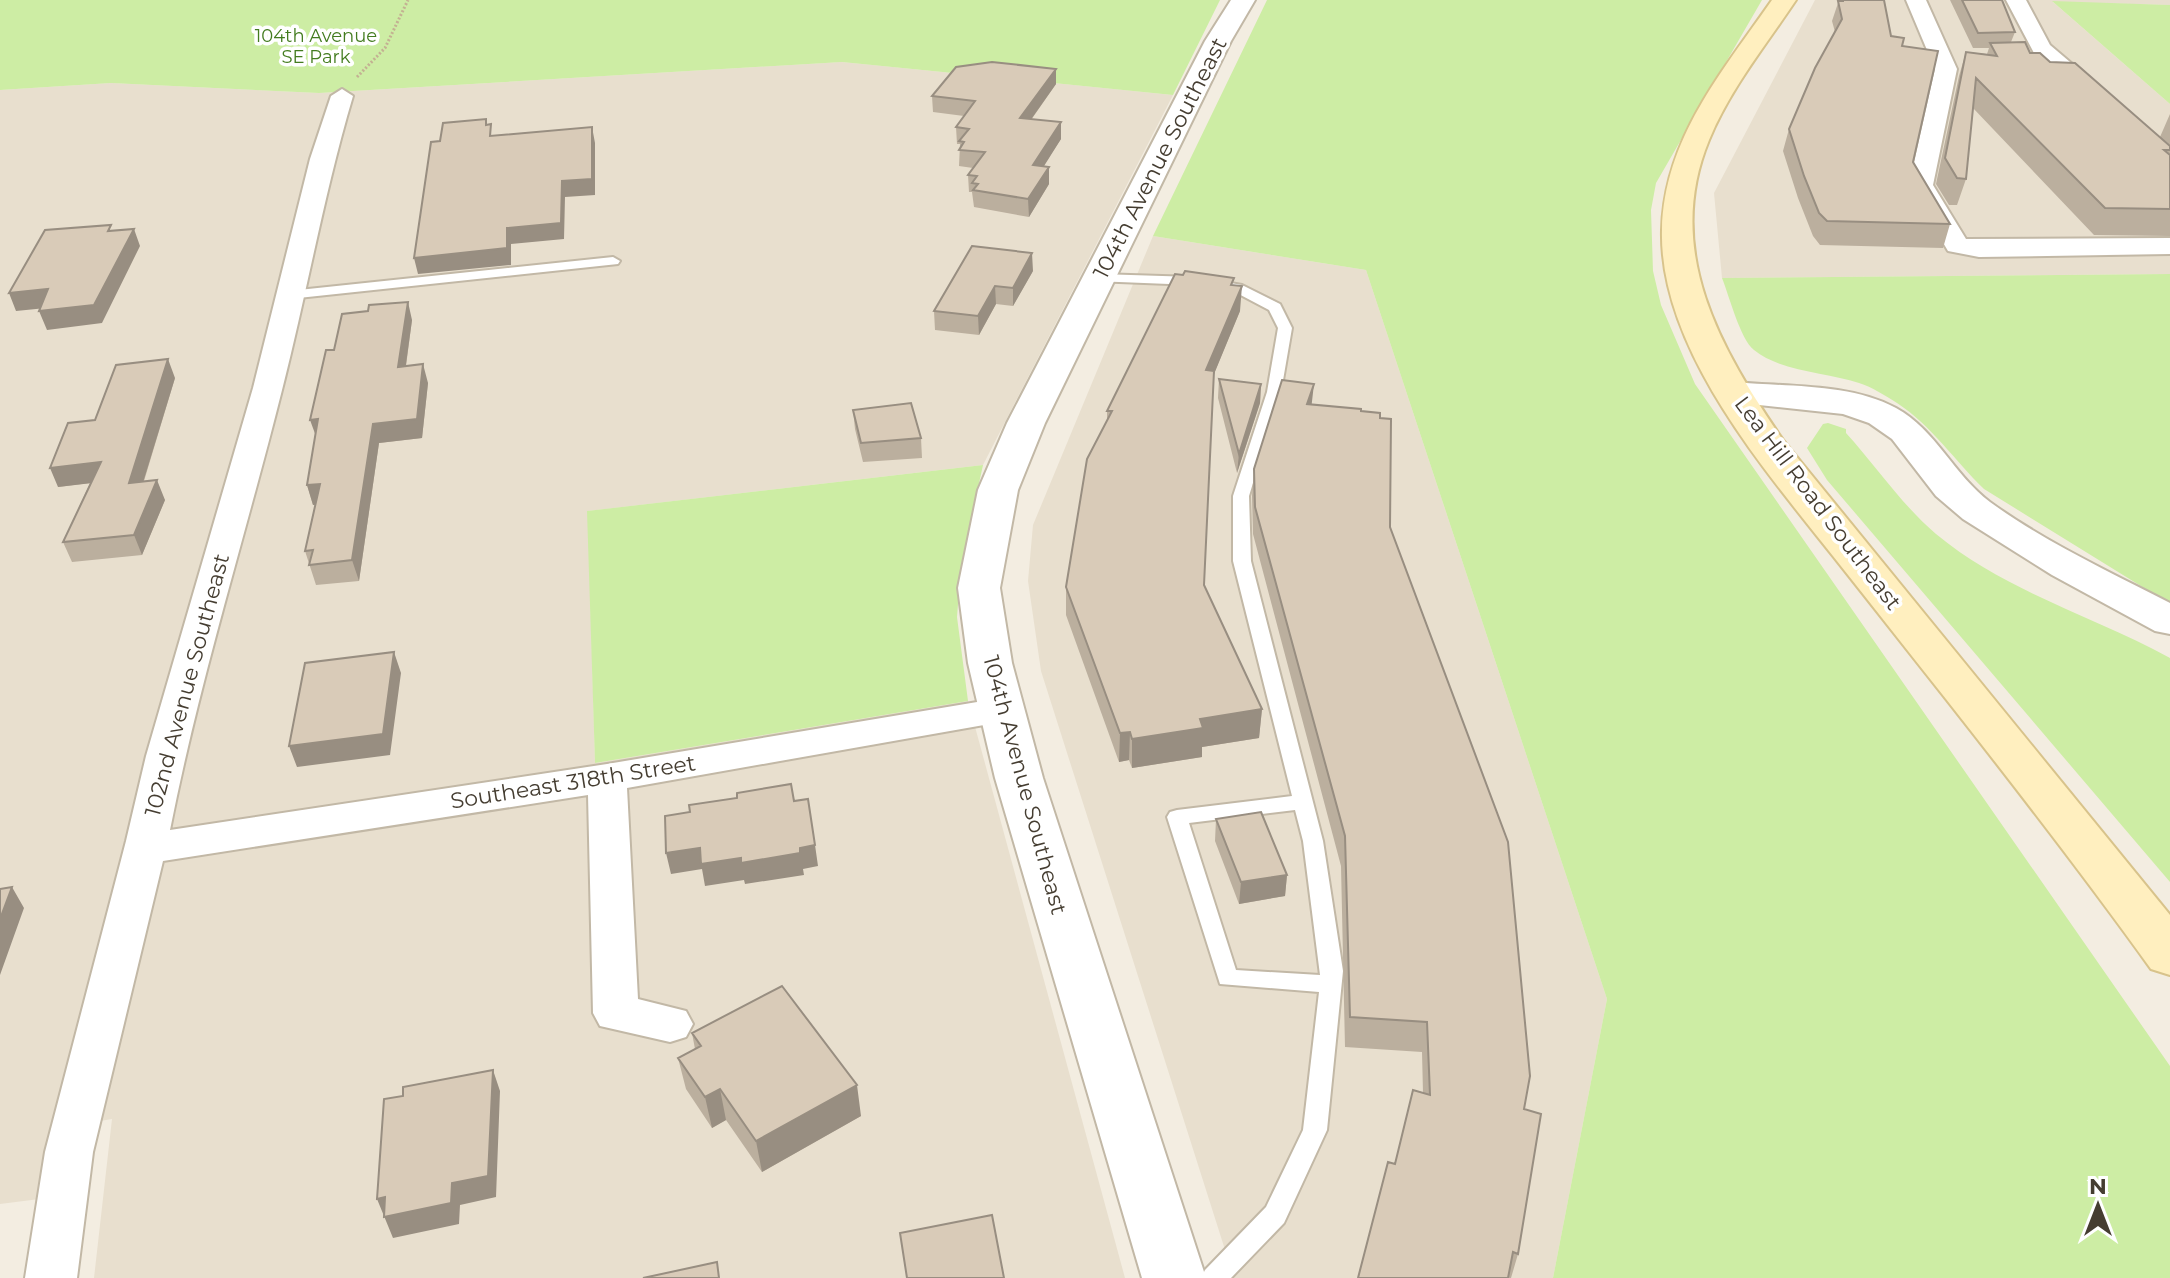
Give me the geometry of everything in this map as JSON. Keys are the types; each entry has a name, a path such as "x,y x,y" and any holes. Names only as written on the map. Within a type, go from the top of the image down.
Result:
{"main road":[{"name":"Lea Hill Road Southeast","path":"1784,0 1705,120 1690,153 1680,188 1679,266 1687,298 1735,393 1829,524 2170,954"}],"street":[{"name":"104th Avenue Southeast","path":"1174,1278 1046,872 1001,710 979,588 998,490 1026,423 1218,41 1243,0"},
{"path":"1916,0 1946,69 1921,185 1957,245 1979,249 2170,246"},
{"path":"2016,0 2041,49 2116,114"},
{"path":"2024,57 2050,55"},
{"path":"1941,59 1970,59"},
{"name":"102nd Avenue Southeast","path":"51,1278 69,1152 165,756 268,388 322,159 342,96"},
{"path":"1735,393 1848,403 1882,415 1905,431 1950,488 1977,511 2067,566 2170,621"},
{"name":"Southeast 318th Street","path":"144,849 607,778 1001,710"},
{"path":"607,778 616,1013 670,1024"}],"lane":[{"path":"289,295 613,261"},
{"path":"1099,278 1199,281 1237,288 1275,307 1285,328 1274,392 1241,496 1242,561 1315,856 1332,971 1315,1130 1275,1215 1214,1278"},
{"path":"1303,802 1177,817 1228,978 1331,984"}],"path":[{"path":"342,96 381,55 408,0"}],"shaded area":[{"path":"1815,0 2170,0 2170,5 2053,2 2170,104 2170,274 1722,278 1714,193"},
{"path":"842,62 1173,95 983,465 588,511 595,763 968,701 1125,1278 94,1278 112,1119 76,1125 63,1196 0,1204 0,90 111,83 319,93"},
{"path":"1153,236 1366,270 1607,999 1553,1278 1234,1278 1041,671 1028,581 1033,525"}],"green space":[{"name":"104th Avenue SE Park","path":"0,0 1220,0 1173,95 842,62 319,93 111,83 0,90"},
{"path":"1267,0 1762,0 1656,183 1651,210 1653,271 1661,305 1695,384 2170,1066 2170,1278 1553,1278 1607,999 1366,270 1153,236"},
{"path":"2052,1 2170,5 2170,104"},
{"path":"2170,274 2170,604 1984,489 1921,422 1888,397 1846,379 1777,363 1754,350 1740,327 1722,278"},
{"path":"1823,424 1846,429 1846,433 1912,511 1963,554 2020,587 2170,658 2170,882 1827,480 1807,448"},
{"path":"983,465 961,566 957,617 968,701 595,763 587,511"}],"building":[{"path":"1884,0 1891,36 1904,38 1902,46 1938,51 1913,162 1950,224 1827,221 1819,213 1789,129 1815,68 1842,19 1838,1"},
{"path":"1962,0 2002,0 2015,32 1978,33"},
{"path":"2025,42 2030,53 2040,53 2050,62 2075,63 2170,146 2170,150 2164,150 2170,155 2170,209 2105,208 1976,78 1966,179 1957,178 1945,158 1966,52 1997,56 1990,43"},
{"path":"992,62 1056,69 1020,118 1061,122 1033,165 1049,167 1028,199 973,190 978,184 972,183 977,176 968,175 985,152 959,150 964,142 959,141 969,129 956,127 975,101 932,96 956,67"},
{"path":"486,119 486,125 491,124 490,136 592,127 592,179 562,181 561,223 507,228 507,248 414,258 431,142 440,141 443,123"},
{"path":"111,225 108,231 134,229 94,305 39,311 48,289 9,293 45,230"},
{"path":"972,246 1032,253 1013,288 995,286 978,316 934,311"},
{"path":"1185,271 1234,278 1231,285 1242,286 1206,370 1214,371 1204,585 1262,709 1200,719 1203,728 1132,739 1130,732 1120,733 1066,587 1087,459 1112,411 1107,411 1175,274 1183,275"},
{"path":"408,302 398,367 423,364 417,419 373,424 352,560 309,565 313,550 305,551 320,484 307,485 318,419 310,420 326,350 334,350 342,314 368,311 369,305"},
{"path":"168,359 129,483 157,480 134,535 63,542 101,462 50,468 68,423 95,420 116,365"},
{"path":"1219,379 1261,384 1239,454"},
{"path":"1282,380 1314,384 1307,404 1361,409 1380,413 1380,418 1391,419 1390,527 1508,842 1530,1076 1524,1109 1541,1114 1518,1254 1513,1252 1508,1278 1358,1278 1388,1162 1395,1164 1413,1090 1430,1095 1427,1022 1350,1017 1345,836 1255,507 1254,469"},
{"path":"911,403 921,438 861,443 853,410"},
{"path":"394,652 383,734 289,746 305,663"},
{"path":"791,784 794,801 808,799 815,845 800,848 800,853 741,863 741,858 701,864 700,848 666,853 665,816 690,812 689,805 737,798 737,793"},
{"path":"1261,812 1287,875 1241,882 1216,819"},
{"path":"12,887 0,919 0,889"},
{"path":"782,986 857,1085 756,1141 720,1089 705,1097 678,1058 701,1046 692,1033"},
{"path":"493,1070 488,1176 452,1183 451,1203 384,1217 385,1197 377,1199 384,1099 403,1096 403,1087"},
{"path":"992,1215 1004,1278 907,1278 900,1233"},
{"path":"717,1262 719,1278 643,1278"}]}
